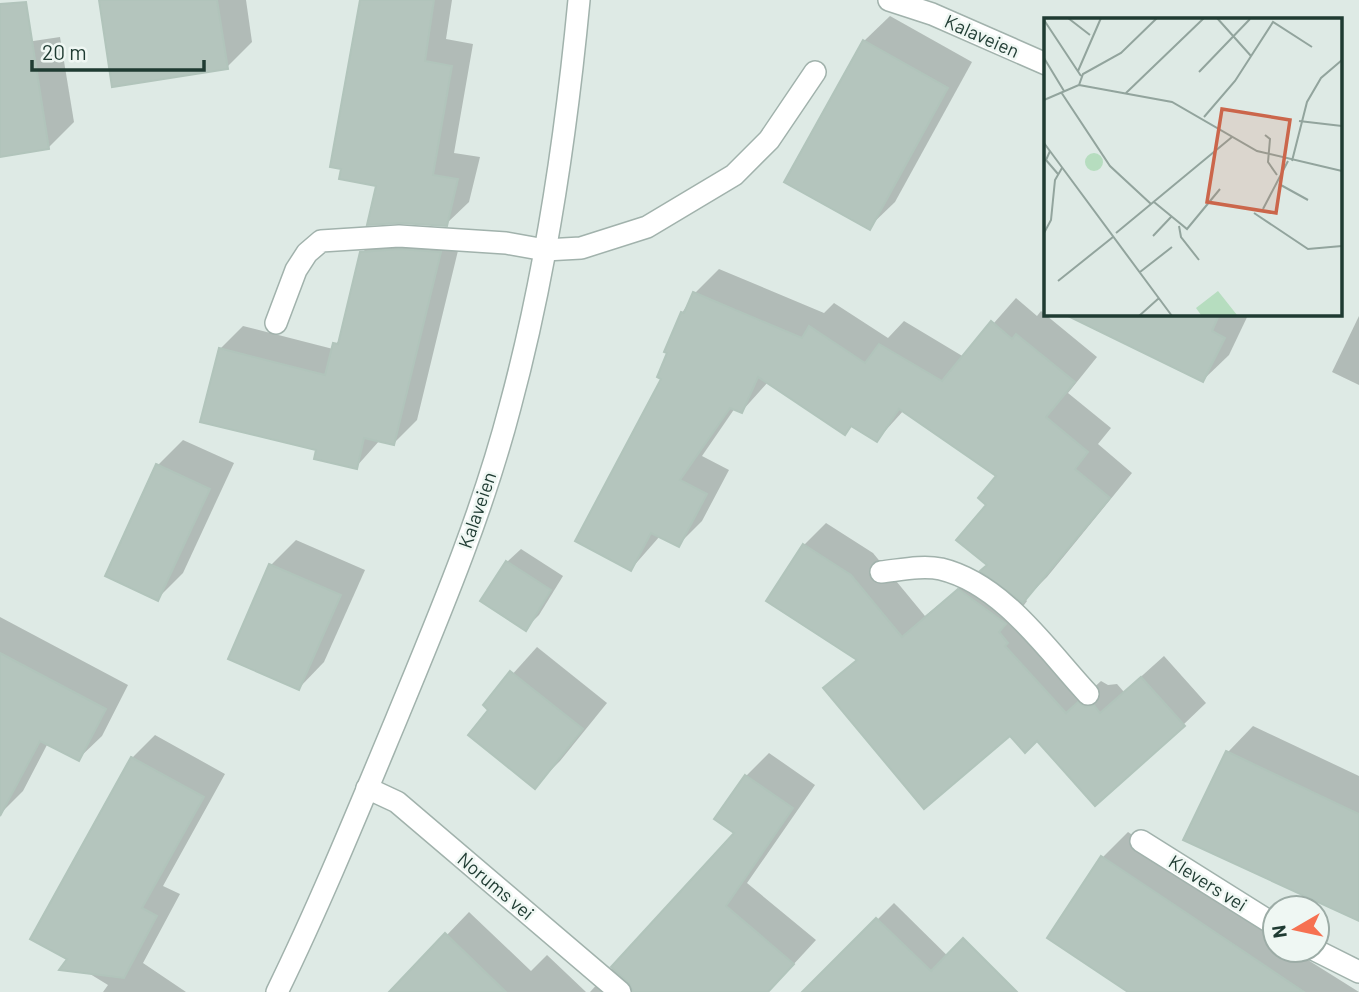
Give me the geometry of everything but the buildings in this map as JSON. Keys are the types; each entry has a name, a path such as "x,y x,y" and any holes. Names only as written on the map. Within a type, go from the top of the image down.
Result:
{"street":[{"name":"Kalaveien","path":"279,991 368,788 443,606 479,510 511,406 545,250 566,133 579,0"},
{"name":"Kalaveien","path":"889,0 933,7 1044,63"},
{"path":"276,323 296,270 307,253 321,241 399,236 506,243 545,250 581,248 647,227 734,175 769,140 815,72"},
{"path":"881,572 941,569 962,578 1001,601 1088,694"},
{"name":"Norums vei","path":"368,788 397,802 620,992"},
{"name":"Klevers vei","path":"1141,841 1261,916"},
{"path":"1331,958 1359,972"}]}
